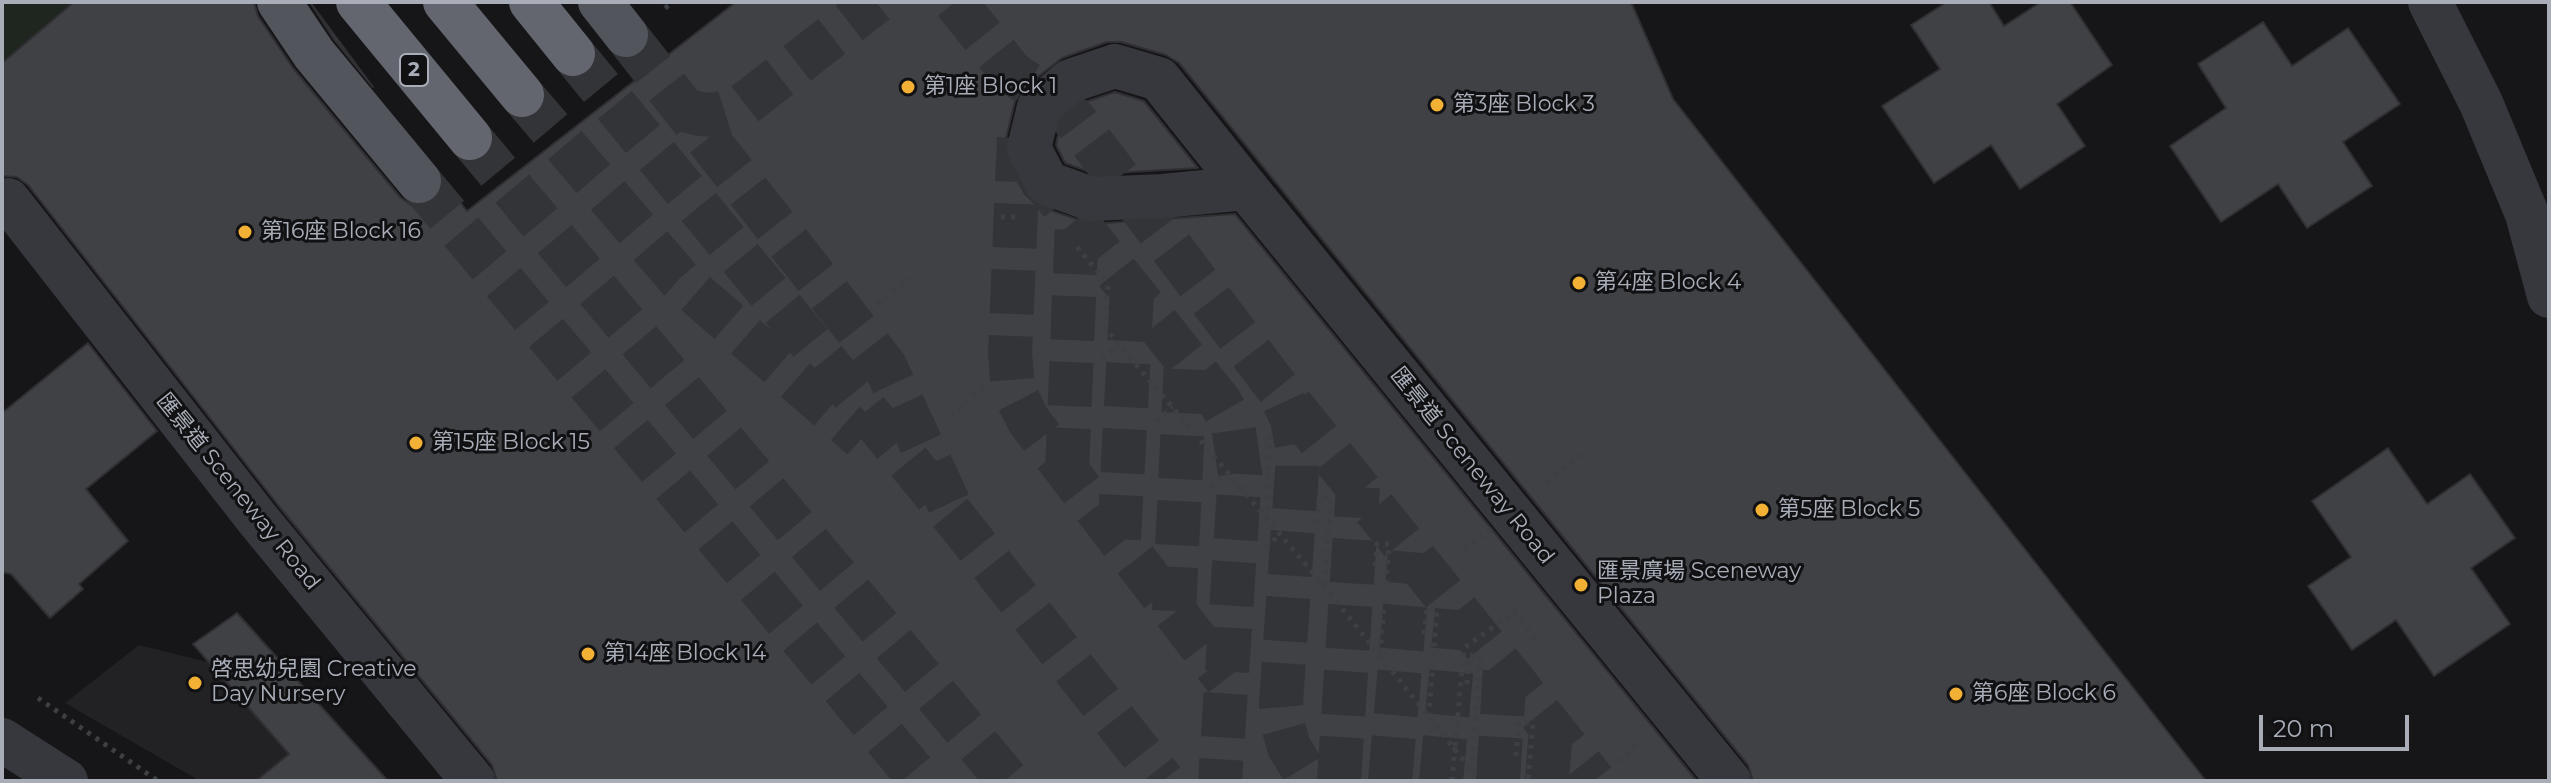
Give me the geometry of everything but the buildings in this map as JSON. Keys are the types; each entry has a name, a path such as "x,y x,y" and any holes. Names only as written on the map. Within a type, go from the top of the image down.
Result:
{"highway":[{"name":"2","path":"358,2 470,138"},
{"path":"445,2 522,95"},
{"path":"531,2 573,54"}],"main road":[{"path":"279,2 314,54 419,181"}],"street":[{"path":"2430,2 2481,103 2527,214 2549,296"},
{"name":"匯景道 Sceneway Road","path":"1246,188 1091,199 1047,183 1029,148 1039,107 1070,81 1115,66 1159,79 1729,781"},
{"name":"匯景道 Sceneway Road","path":"8,200 259,521 473,781"},
{"path":"2,740 66,781"}],"path":[{"path":"1001,217 1027,218"},
{"path":"1072,241 1108,284 1105,328 1324,586 1480,781"},
{"path":"869,310 911,278"},
{"path":"1102,359 1118,345"},
{"path":"951,416 984,386"},
{"path":"1156,421 1173,407"},
{"path":"1267,519 1270,434"},
{"path":"1549,480 1581,455"},
{"path":"1211,487 1228,473"},
{"path":"1317,523 1319,497 1331,498 1324,586"},
{"path":"1464,550 1496,524"},
{"path":"1266,548 1280,534"},
{"path":"1375,566 1377,544 1389,544 1380,655"},
{"path":"1452,781 1464,648 1524,605"},
{"path":"1424,634 1427,608 1437,609 1429,714"},
{"path":"1514,612 1537,641"},
{"path":"1467,684 1469,655 1480,657 1472,772"},
{"path":"38,698 158,781"},
{"path":"1516,756 1519,722 1533,723 1528,781"},
{"path":"1618,761 1638,744 1629,734"}],"shaded area":[{"path":"2,2 74,2 2,63"},
{"name":"啓思幼兒園 Creative Day Nursery","path":"237,613 388,781 200,781 65,703 139,645 207,662 193,644"}],"tunnel":[{"path":"682,109 716,115 741,107 876,2"},
{"path":"955,2 1012,73 1054,101 1074,119 1276,386 1594,781"},
{"path":"626,35 885,366 957,521"},
{"path":"573,54 957,521 1163,781"},
{"path":"522,95 679,279 862,438"},
{"path":"470,138 1008,781"},
{"path":"1019,138 1010,353 1013,390 1029,421 1226,679"},
{"path":"1034,169 1220,402 1233,425 1240,473 1220,781"},
{"path":"419,181 921,781"},
{"path":"1067,472 1077,223"},
{"path":"1119,539 1132,292"},
{"path":"1174,611 1186,361"},
{"path":"1284,402 1292,419 1297,470 1281,703 1289,747 1310,781"},
{"path":"1339,781 1358,487"},
{"path":"1390,781 1410,552"},
{"path":"1441,781 1457,610"},
{"path":"1498,781 1505,669"},
{"path":"1547,781 1551,727"}],"place":[{"name":"第1座 Block 1","path":"908,87"},
{"name":"第3座 Block 3","path":"1437,105"},
{"name":"第16座 Block 16","path":"245,232"},
{"name":"第4座 Block 4","path":"1579,283"},
{"name":"第15座 Block 15","path":"416,443"},
{"name":"第5座 Block 5","path":"1762,510"},
{"name":"匯景廣場 Sceneway Plaza","path":"1581,585"},
{"name":"第14座 Block 14","path":"588,654"},
{"name":"啓思幼兒園 Creative Day Nursery","path":"195,683"},
{"name":"第6座 Block 6","path":"1956,694"}]}
